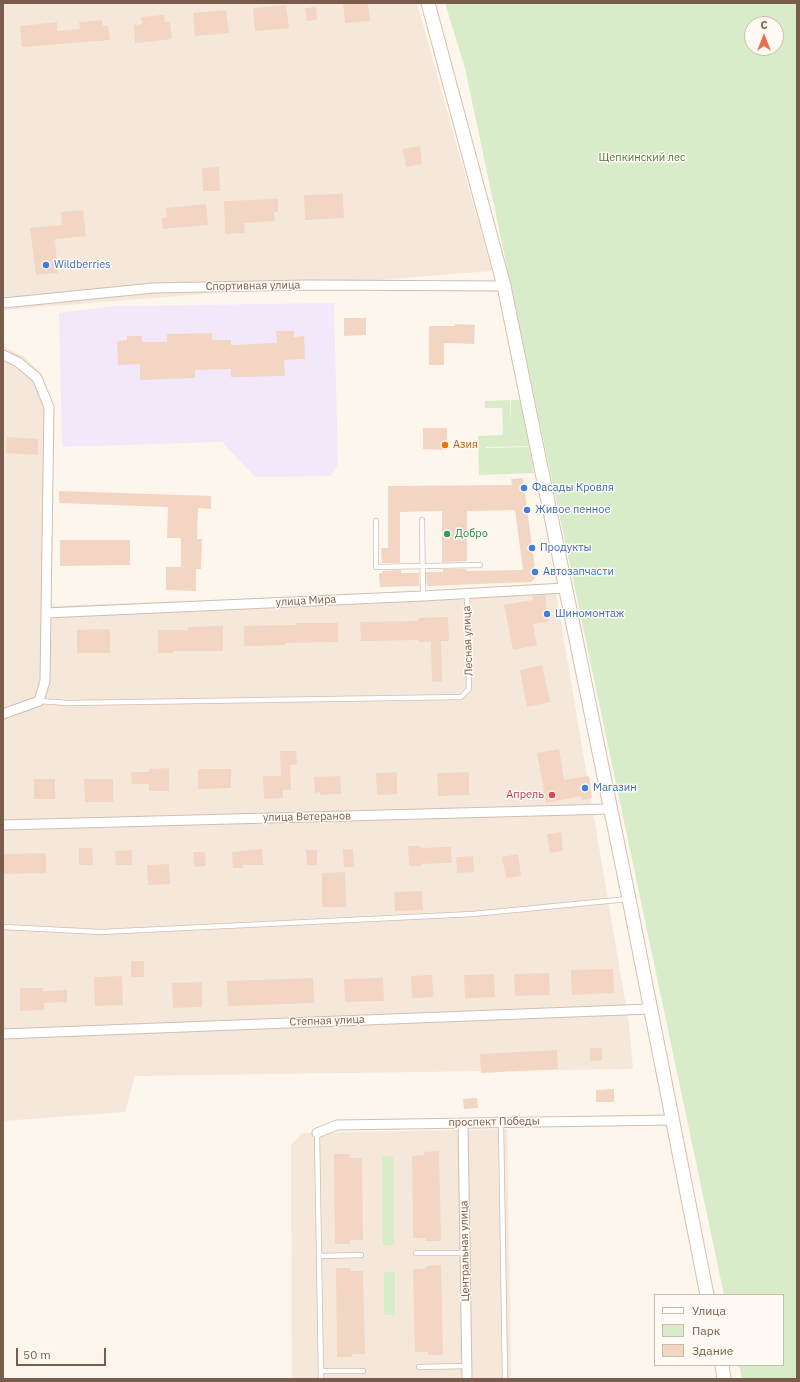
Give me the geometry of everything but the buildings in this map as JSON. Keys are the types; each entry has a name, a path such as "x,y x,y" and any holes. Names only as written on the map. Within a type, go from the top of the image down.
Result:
{"main road":[{"path":"428,3 504,286 611,809 707,1294"},
{"path":"722,1366 724,1379"}],"street":[{"name":"Спортивная улица","path":"3,303 153,288 307,285 504,286"},
{"path":"3,355 18,362 37,378 49,407 45,681 39,701 3,714"},
{"name":"улица Мира","path":"46,613 467,594 566,588"},
{"name":"улица Ветеранов","path":"3,825 611,809"},
{"name":"Степная улица","path":"3,1034 650,1009"},
{"name":"проспект Победы","path":"317,1133 337,1125 673,1120"},
{"name":"Центральная улица","path":"463,1123 467,1379"}],"lane":[{"path":"422,520 424,596"},
{"path":"376,521 376,567 480,565"},
{"name":"Лесная улица","path":"39,701 68,703 461,697 469,689 467,594"},
{"path":"3,927 101,932 473,914 629,899"},
{"path":"501,1122 505,1379"},
{"path":"317,1133 321,1379"},
{"path":"416,1253 465,1252"},
{"path":"319,1256 361,1255"},
{"path":"419,1367 467,1366"},
{"path":"321,1371 363,1371"}],"shaded area":[{"path":"3,3 417,3 492,271 3,310"},
{"path":"334,303 338,464 331,476 255,477 222,442 62,447 59,313 115,306"},
{"path":"3,346 23,356 42,374 53,407 50,606 555,587 629,1024 633,1069 135,1076 125,1112 3,1121"},
{"path":"507,1129 511,1379 292,1379 291,1145 302,1133"}],"green space":[{"name":"Щепкинский лес","path":"445,3 797,3 797,1379 742,1379 739,1366 784,1366 784,1294 724,1294 465,68"},
{"path":"510,400 511,428 511,400 521,400 524,427 526,428 529,446 486,448 529,447 534,473 479,475 478,436 503,435 502,408 485,408 485,401"},
{"path":"382,1156 393,1156 394,1245 383,1245"},
{"path":"384,1272 395,1272 395,1315 384,1315"}],"place":[{"name":"Wildberries","path":"46,265"},
{"name":"Азия","path":"445,445"},
{"name":"Фасады Кровля","path":"524,488"},
{"name":"Живое пенное","path":"527,510"},
{"name":"Добро","path":"447,534"},
{"name":"Продукты","path":"532,548"},
{"name":"Автозапчасти","path":"535,572"},
{"name":"Шиномонтаж","path":"547,614"},
{"name":"Магазин","path":"585,788"},
{"name":"Апрель","path":"552,795"}]}
